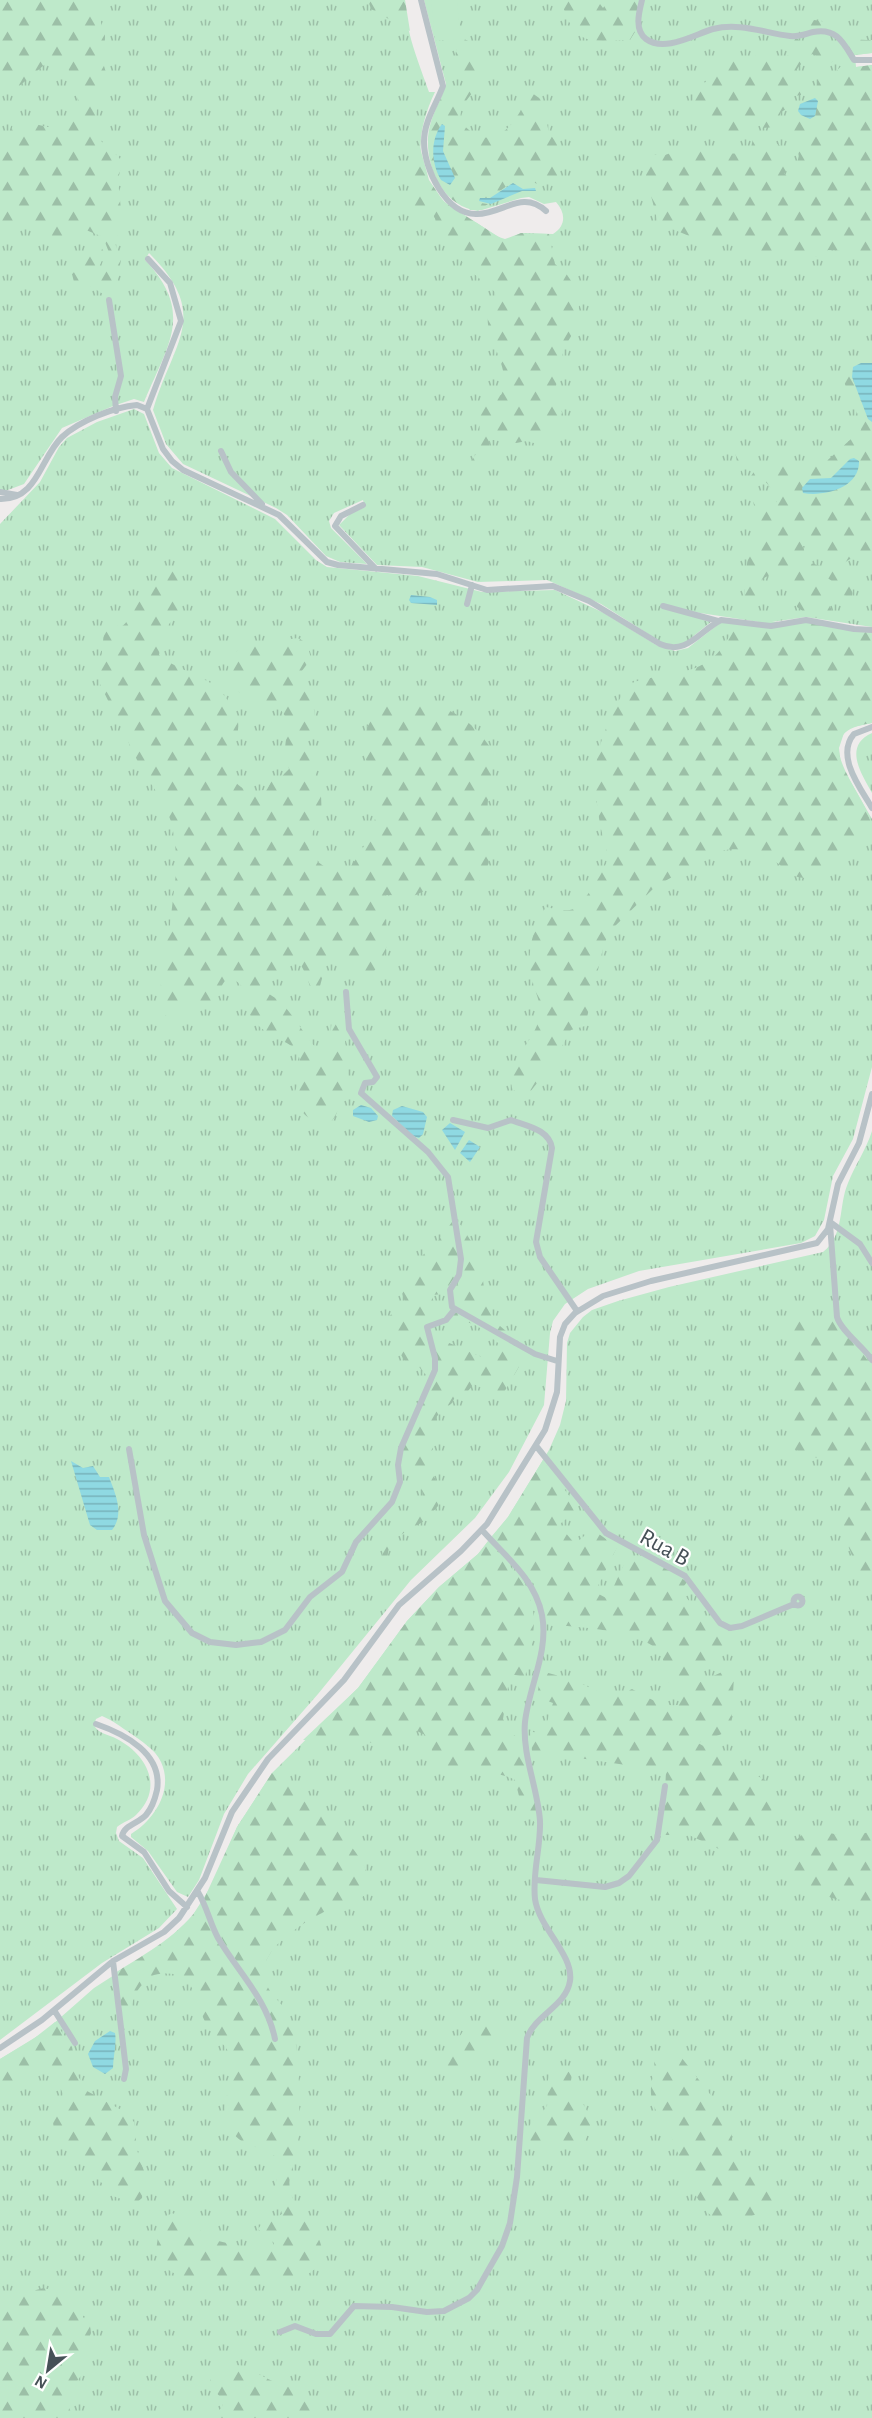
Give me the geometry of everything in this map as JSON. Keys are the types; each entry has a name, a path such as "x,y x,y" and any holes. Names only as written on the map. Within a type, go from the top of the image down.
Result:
{"street":[{"path":"421,0 443,84 430,111 424,143 431,170 442,194 454,207 472,214 482,214 524,201 537,204 546,211"},
{"path":"642,0 638,24 644,36 650,41 680,41 721,27 765,30 794,36 821,31 841,39 852,59 872,60"},
{"path":"148,259 170,283 181,321 147,409 163,449 177,465 202,479 264,506 288,522 327,562 437,574 487,590 539,585 566,589 660,644 672,648 687,645 719,621"},
{"path":"109,300 121,376 115,396 116,411"},
{"path":"0,499 21,495 41,472 63,436 91,420 116,411 137,405 147,409"},
{"path":"221,451 231,472 264,506"},
{"path":"0,492 21,495"},
{"path":"363,506 341,516 335,526 376,569"},
{"path":"467,604 472,585"},
{"path":"663,606 719,621 771,626 806,620 872,630"},
{"path":"872,727 854,734 847,751 853,775 872,808"},
{"path":"346,992 349,1029 377,1077 373,1082 365,1083 361,1093 428,1152 448,1177 461,1259 459,1275 450,1290 451,1304 454,1309 535,1354 557,1361"},
{"path":"0,2049 54,2010 113,1961 165,1932 198,1892 232,1812 268,1759 344,1680 399,1605 482,1530 537,1447 554,1403 562,1331 577,1311 603,1296 651,1281 811,1246 825,1236 838,1184 859,1143 872,1094"},
{"path":"453,1120 488,1128 511,1119 547,1136 552,1148 536,1232 537,1250 577,1311"},
{"path":"830,1222 860,1244 872,1263"},
{"path":"830,1222 837,1317 841,1326 872,1360"},
{"path":"129,1449 144,1535 165,1601 192,1633 210,1642 245,1645 268,1640 290,1626 310,1597 342,1572 356,1542 381,1518 392,1502 400,1482 398,1465 401,1448 435,1370 435,1358 428,1327 446,1320 454,1309"},
{"name":"Rua B","path":"537,1447 598,1526 621,1544 685,1576 720,1623 730,1628 742,1626 794,1604"},
{"path":"280,2332 295,2326 316,2334 330,2334 354,2307 392,2307 427,2312 444,2310 469,2298 483,2281 505,2238 515,2192 527,2038 536,2020 562,1998 570,1982 567,1963 538,1913 536,1880 540,1823 525,1722 542,1645 542,1615 534,1591 525,1577 482,1530"},
{"path":"96,1724 126,1738 155,1764 158,1779 153,1803 148,1813 124,1830 122,1836 144,1852 174,1898 187,1907"},
{"path":"536,1880 604,1887 619,1883 629,1876 657,1840 666,1786"},
{"path":"198,1892 219,1940 249,1982 268,2016 275,2039"},
{"path":"113,1961 126,2069 124,2079"},
{"path":"54,2010 75,2043"}],"green space":[{"path":"0,0 405,0 407,23 417,58 429,92 435,92 422,131 423,166 429,182 439,196 454,209 496,236 505,239 521,233 553,234 562,223 562,211 556,202 544,204 529,197 482,210 470,210 432,165 429,133 446,84 424,0 872,0 872,53 855,55 856,67 872,65 872,627 806,617 765,623 661,607 712,621 684,644 673,646 661,642 601,604 547,580 478,582 422,567 377,565 339,525 350,514 365,507 363,500 334,513 329,521 331,528 367,564 340,562 326,556 287,515 183,464 166,444 153,410 177,347 182,329 183,312 179,294 168,275 149,253 145,260 160,279 169,296 173,313 168,346 144,402 134,399 62,428 24,484 0,493"},
{"path":"0,0 94,0 105,36 104,66 108,79 97,110 96,127 102,142 122,162 118,180 122,220 115,243 121,260 116,284 108,293 103,294 87,284 74,282 72,274 86,261 96,246 100,245 105,254 99,267 106,264 110,255 103,237 86,230 59,240 27,221 0,224 0,140 7,141 13,125 19,120 47,127 68,125 74,118 78,103 67,65 61,70 56,68 54,61 50,60 17,88 0,86"},
{"path":"368,0 405,0 410,31 371,9"},
{"path":"431,0 457,0 461,39 435,41"},
{"path":"561,0 597,0 603,8 609,0 647,0 646,14 630,40 594,40 578,34 572,27"},
{"path":"814,20 827,22 843,34 853,38 872,40 872,53 855,55 855,58 834,34 787,33"},
{"path":"784,38 798,39 801,44 809,41 815,46 821,45 828,50 833,50 839,55 831,63 812,54 799,67 796,74 801,95 794,96 784,86 778,91 778,103 786,102 790,107 781,112 775,127 762,128 754,120 744,117 739,122 744,124 740,131 728,136 699,114 693,105 694,95 708,79 719,59 752,58 761,52 785,60 790,52"},
{"path":"464,39 473,46 485,69 484,77 462,110 461,118 465,127 486,138 502,133 515,120 526,96 532,93 542,100 549,133 558,144 551,164 558,174 555,182 545,180 538,184 523,179 519,187 511,183 490,198 480,198 480,203 488,204 478,211 466,208 447,194 434,173 428,149 430,125 445,90 454,91 458,87 469,85 466,74 456,58 458,46"},
{"path":"843,64 856,67 872,65 872,258 856,252 828,250 824,256 812,257 804,252 795,259 781,249 774,254 761,256 738,240 721,237 713,241 694,238 658,223 643,164 643,154 665,155 679,150 698,151 712,147 735,154 751,148 753,138 763,139 777,144 788,153 790,164 784,174 792,180 799,156 791,127 796,122 815,116 817,100 814,96 820,74 833,75"},
{"path":"419,144 429,180 444,202 502,239 508,239 521,233 549,234 555,264 565,272 578,291 579,310 576,328 564,348 556,386 562,413 547,443 544,446 527,441 516,443 489,440 490,453 484,465 470,470 470,463 480,448 479,402 481,398 501,395 504,387 503,370 488,324 488,316 496,293 465,266 433,215 423,227 412,221 408,206 410,167 411,159"},
{"path":"847,364 868,419 872,422 872,557 869,556 867,562 850,559 844,563 824,556 815,546 803,546 807,562 851,575 858,582 853,585 852,597 841,595 835,583 826,577 819,579 832,611 826,619 811,617 797,607 797,586 784,576 779,579 770,575 762,579 756,599 744,602 749,554 754,537 759,532 752,495 757,493 768,505 776,503 778,496 764,480 760,479 756,486 734,479 737,462 734,445 741,444 742,456 747,461 746,467 740,469 742,478 749,479 758,466 771,467 784,460 820,467 861,430 844,379"},
{"path":"134,409 144,414 159,453 172,468 275,519 316,560 327,567 418,576 482,592 555,590 604,613 658,646 675,651 688,648 720,623 736,622 872,723 849,728 844,733 839,748 841,765 872,819 872,1067 853,1139 833,1176 824,1220 815,1236 801,1243 639,1271 588,1289 565,1304 553,1321 550,1333 544,1405 509,1472 475,1518 411,1580 318,1694 248,1774 224,1814 199,1880 188,1897 177,1892 148,1851 131,1837 131,1834 147,1821 160,1803 165,1783 161,1762 147,1746 116,1724 102,1716 96,1719 94,1725 98,1730 127,1745 143,1762 148,1772 150,1783 145,1804 134,1817 117,1827 116,1833 119,1841 143,1858 177,1909 159,1928 102,1963 0,2040 0,524 40,482 59,447 67,438 97,422"},
{"path":"176,569 180,580 180,607 176,616 163,631 159,655 216,687 236,714 238,730 230,764 234,780 244,789 260,791 267,789 272,779 283,775 289,769 285,748 288,721 281,710 260,706 244,698 229,672 228,658 250,644 295,638 303,641 308,648 311,659 298,676 310,687 315,722 302,746 316,767 315,787 321,795 322,821 313,831 308,847 319,863 324,866 342,871 348,870 365,844 373,824 378,794 364,751 368,725 377,710 390,703 399,702 441,707 460,716 490,747 488,811 490,857 482,878 473,887 436,885 412,897 388,895 379,897 387,927 387,937 384,957 372,973 357,972 343,956 333,954 327,960 320,986 312,988 299,963 280,958 278,964 280,970 276,977 261,983 260,990 271,995 288,1010 309,1040 325,1057 329,1049 332,1018 345,1041 349,1084 335,1117 328,1125 316,1123 310,1119 297,1104 295,1092 302,1075 298,1051 257,1024 249,1012 243,989 235,981 228,978 210,1004 185,1003 180,1019 167,1017 160,1007 162,958 169,933 177,865 172,824 165,806 139,764 99,682 105,621 121,627 144,591 162,576"},
{"path":"736,622 814,622 872,632 872,723 850,729 840,739 839,752 844,768 869,817 872,831 854,842 822,869 805,878 792,875 763,855 749,850 734,849 719,851 656,886 612,929 604,944 585,1026 571,1030 552,1064 530,1092 527,1095 519,1095 512,1088 513,1068 533,1033 540,1015 530,964 531,944 537,924 546,907 567,910 578,906 606,865 607,851 601,828 595,783 599,748 614,710 622,695 634,682 682,672 707,662 727,640"},
{"path":"872,733 872,793 863,777 856,752 863,738"},
{"path":"872,1131 872,2418 0,2418 0,2059 44,2032 94,1988 164,1943 191,1918 213,1883 237,1827 272,1773 358,1688 407,1621 439,1587 478,1554 508,1517 549,1450 560,1425 566,1401 567,1343 570,1333 583,1317 592,1310 669,1287 823,1252 835,1237 848,1183"},
{"path":"456,1218 480,1255 486,1305 500,1326 520,1343 454,1308 453,1290 461,1279"},
{"path":"452,1222 459,1254 454,1267 456,1275 443,1294 432,1295 434,1304 425,1320 431,1369 429,1378 418,1366 415,1368 407,1365 391,1336 388,1316 407,1308 399,1284 415,1271 417,1261 424,1254 424,1246 438,1241"},
{"path":"455,1312 523,1349 520,1365 503,1394 495,1395 474,1384 468,1391 456,1395 452,1403 437,1416 433,1449 428,1458 432,1474 440,1486 438,1506 426,1520 392,1540 384,1573 377,1582 369,1584 368,1581 380,1566 386,1536 424,1508 421,1482 403,1462 402,1453 433,1380 435,1340 440,1339 484,1358 493,1357 500,1349 496,1341 475,1325 452,1322"},
{"path":"790,1319 833,1320 872,1366 872,1580 862,1580 844,1536 844,1487 837,1460 811,1457 794,1449"},
{"path":"543,1460 578,1508 559,1525 575,1544 592,1529 617,1547 595,1592 608,1599 625,1562 632,1564 636,1555 670,1570 687,1582 681,1590 708,1627 715,1622 732,1632 725,1649 717,1660 689,1672 698,1683 722,1672 730,1673 734,1677 731,1726 727,1732 698,1743 765,1780 776,1792 777,1799 772,1810 756,1825 737,1849 721,1850 689,1835 663,1835 666,1771 532,1751 530,1731 543,1735 553,1703 537,1697 541,1671 574,1680 609,1697 615,1697 632,1689 666,1705 678,1705 681,1699 665,1676 660,1653 639,1638 608,1631 548,1624 540,1591 492,1536 508,1517"},
{"path":"488,1541 526,1589 534,1616 525,1677 510,1674 503,1719 510,1732 522,1741 536,1801 537,1825 522,1808 515,1780 506,1776 441,1765 433,1757 429,1737 415,1730 404,1729 382,1745 344,1737 318,1741 303,1740 358,1688 407,1621 439,1587 478,1554"},
{"path":"272,1773 334,1827 363,1863 369,1879 367,1892 363,1897 322,1913 293,1931 275,1947 264,1966 265,1982 288,2014 296,2045 299,2132 289,2185 294,2201 319,2240 322,2257 312,2271 298,2277 266,2277 235,2281 208,2278 197,2283 180,2277 159,2264 158,2239 167,2216 172,2213 179,2216 214,2240 261,2251 271,2250 274,2243 258,2229 267,2217 277,2217 282,2214 275,2187 280,2162 269,2153 242,2141 231,2130 225,2103 233,2075 232,2060 227,2049 207,2025 187,1981 169,1974 154,1975 144,1983 134,1998 127,2026 122,2033 115,1973 174,1933 194,1914 202,1902 212,1930 266,2017 273,2040 278,2040 266,2005 223,1941 204,1899 237,1827"},
{"path":"813,1830 851,1837 872,1831 872,1909 860,1902 836,1899 816,1892 798,1880 791,1872 788,1863 794,1843 802,1835"},
{"path":"491,2020 505,2029 504,2037 495,2043 483,2045 483,2059 471,2069 462,2073 447,2070 458,2040 466,2028 480,2021"},
{"path":"55,2022 72,2047 78,2076 87,2091 125,2112 134,2122 137,2150 145,2174 142,2198 135,2204 113,2196 88,2167 55,2139 53,2122 63,2094 58,2084 50,2076 30,2067 19,2071 6,2098 0,2103 0,2059 32,2040"},
{"path":"663,2051 675,2052 681,2057 724,2112 731,2127 732,2140 748,2172 778,2193 781,2198 778,2206 739,2220 724,2221 709,2214 702,2205 652,2100 654,2060"},
{"path":"565,2069 572,2074 570,2087 588,2113 590,2127 588,2135 583,2143 558,2144 539,2150 528,2138 529,2127 547,2106 549,2077 557,2070"},
{"path":"44,2288 62,2293 90,2325 91,2333 85,2349 83,2373 72,2389 68,2400 75,2418 0,2418 0,2316 24,2293"},
{"path":"243,2366 280,2385 299,2389 318,2418 212,2418 222,2407 224,2401 210,2386 211,2376 220,2368"}],"water":[{"path":"815,98 818,101 815,116 810,119 801,115 798,111 800,104"},
{"path":"442,124 445,126 443,151 455,178 450,185 441,180 435,166 433,152 435,137"},
{"path":"513,183 523,189 535,188 536,191 522,191 491,204 479,201 480,198 490,198"},
{"path":"861,363 872,363 872,422 868,419 852,377 853,367"},
{"path":"854,458 859,461 858,470 847,484 830,492 803,493 802,488 810,479 831,478 850,459"},
{"path":"411,595 430,597 437,600 437,605 411,603 409,600"},
{"path":"361,1105 371,1108 378,1116 377,1120 369,1122 353,1116 353,1110"},
{"path":"402,1106 423,1112 427,1117 423,1134 419,1138 413,1136 392,1116 393,1110"},
{"path":"450,1123 465,1132 455,1150 442,1130"},
{"path":"469,1140 480,1147 470,1162 460,1153"},
{"path":"71,1461 83,1468 93,1466 100,1477 109,1477 118,1510 116,1524 112,1530 97,1530 90,1525"},
{"path":"110,2031 115,2033 113,2068 105,2074 93,2067 88,2054 95,2041"}]}
